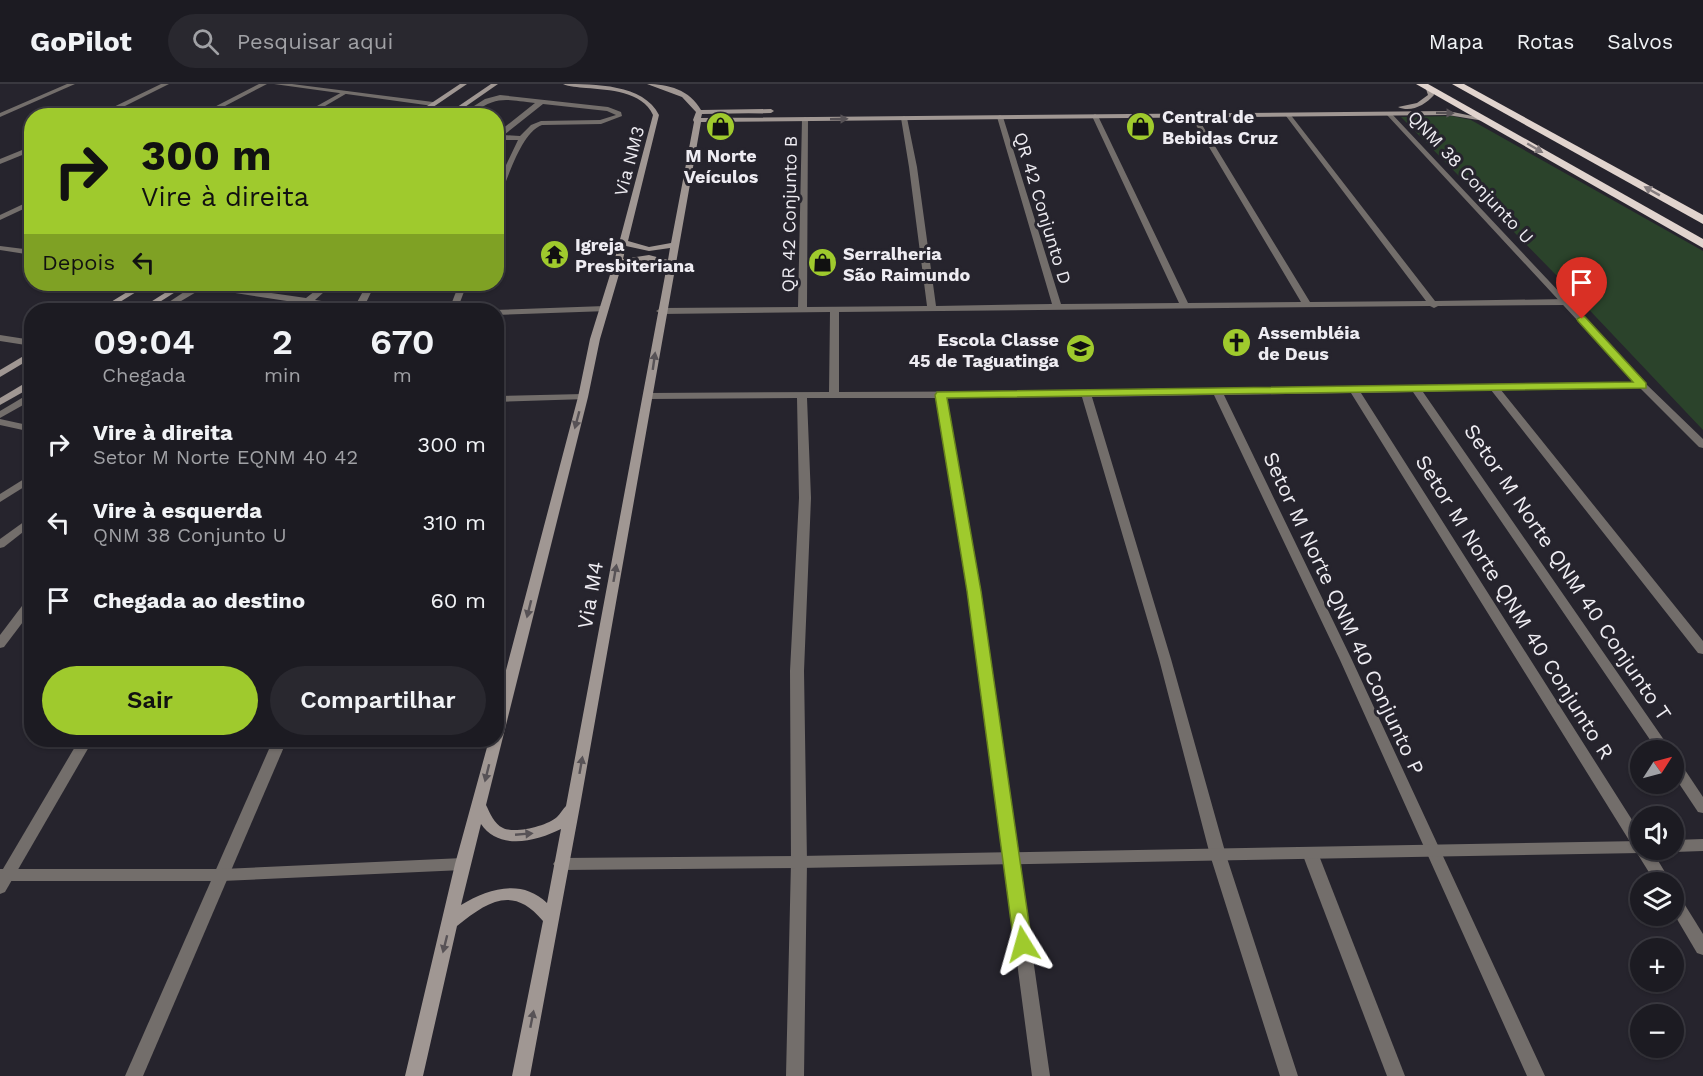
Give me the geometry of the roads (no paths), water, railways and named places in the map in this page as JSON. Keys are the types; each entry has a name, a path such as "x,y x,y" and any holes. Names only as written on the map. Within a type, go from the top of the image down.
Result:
{"highway":[{"path":"1457,84 1703,220"},
{"path":"1425,86 1703,244"}],"main road":[{"path":"427,108 464,84"},
{"path":"459,108 495,84"},
{"name":"Via NM3","path":"566,84 630,94 644,99 656,112 623,242"},
{"path":"650,84 682,93 695,103 698,116"},
{"path":"698,116 761,111 1397,107 1422,103 1431,95 1425,86"},
{"path":"453,91 471,89 481,93"},
{"path":"1397,107 1406,111 1405,114"},
{"path":"760,120 761,111"},
{"path":"698,116 760,120 1457,114 1484,119"},
{"name":"Via M4","path":"521,1076 573,806 698,116"},
{"path":"504,707 583,397 595,339 623,242 645,250 664,249 676,244"},
{"path":"618,262 649,258 672,264"},
{"path":"114,303 133,291"},
{"path":"153,303 173,291"},
{"path":"0,376 24,359"},
{"path":"0,402 24,387"},
{"path":"414,1076 463,864 494,747"},
{"path":"479,806 489,823 499,833 513,835 546,830 562,821 573,806"},
{"path":"450,922 467,909 488,898 509,893 526,896 536,902 551,919"}],"street":[{"path":"0,115 72,84"},
{"path":"115,108 166,84"},
{"path":"216,108 264,84"},
{"path":"277,84 433,104"},
{"path":"317,108 346,92"},
{"path":"476,108 495,97 608,109 616,111 619,116 601,122 541,123 533,126 522,138 504,178"},
{"path":"504,132 542,101"},
{"name":"QNM 38 Conjunto U","path":"1389,114 1567,302 1642,385 1703,445"},
{"path":"1288,115 1434,304"},
{"path":"1095,116 1185,307"},
{"path":"1193,116 1308,306"},
{"path":"504,117 519,118"},
{"name":"QR 42 Conjunto D","path":"1000,117 1058,308"},
{"path":"904,118 932,309"},
{"name":"QR 42 Conjunto B","path":"803,310 805,119"},
{"path":"504,138 522,138"},
{"path":"0,162 24,152"},
{"path":"0,218 24,206"},
{"path":"0,248 24,252"},
{"path":"171,303 189,291"},
{"path":"241,291 313,303"},
{"path":"306,302 320,291"},
{"path":"661,311 1567,302"},
{"path":"504,312 605,309"},
{"path":"834,396 835,310"},
{"path":"0,338 24,342"},
{"path":"648,396 1218,392 1642,385"},
{"path":"1494,388 1703,650"},
{"name":"Setor M Norte QNM 40 Conjunto T","path":"1416,389 1657,740"},
{"name":"Setor M Norte QNM 40 Conjunto R","path":"1354,390 1630,828"},
{"name":"Setor M Norte QNM 40 Conjunto P","path":"1218,392 1321,608 1536,1076"},
{"path":"1086,393 1165,659 1218,855 1289,1076"},
{"path":"941,395 974,591 1041,1076"},
{"path":"795,1076 799,862 797,671 805,498 802,396"},
{"path":"504,399 583,397"},
{"path":"0,415 24,400"},
{"path":"0,422 24,427"},
{"path":"0,499 24,482"},
{"path":"1,543 24,525"},
{"path":"0,644 24,612"},
{"path":"2,879 82,747"},
{"path":"134,1076 277,747"},
{"path":"1684,780 1703,808"},
{"path":"1684,846 1703,846"},
{"path":"561,864 1630,847"},
{"path":"1311,853 1396,1076"},
{"path":"2,879 222,875 463,864"},
{"path":"1684,917 1703,948"}],"place":[{"name":"M Norte Veículos","path":"721,126"},
{"name":"Central de Bebidas Cruz","path":"1141,126"},
{"name":"Igreja Presbiteriana","path":"554,254"},
{"name":"Serralheria São Raimundo","path":"822,263"},
{"name":"Assembléia de Deus","path":"1237,342"},
{"name":"Escola Classe 45 de Taguatinga","path":"1080,349"}]}
